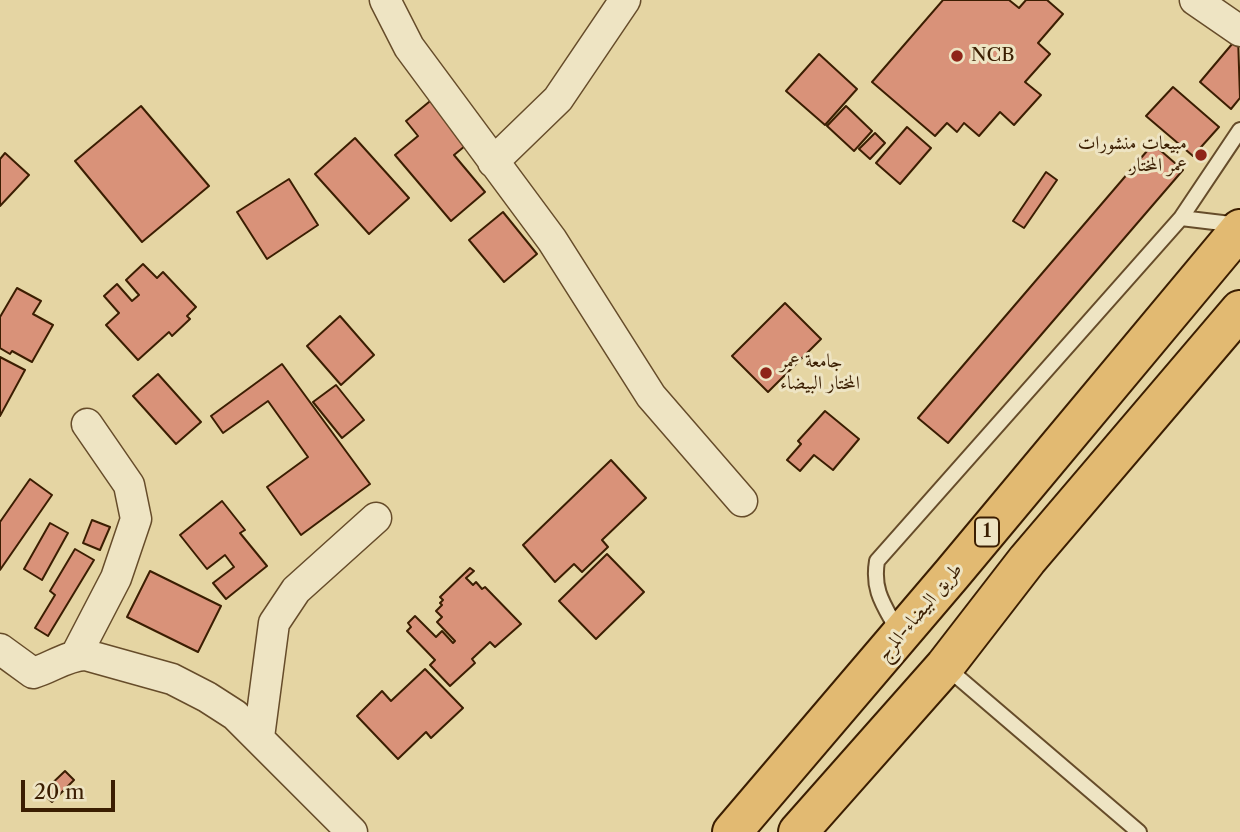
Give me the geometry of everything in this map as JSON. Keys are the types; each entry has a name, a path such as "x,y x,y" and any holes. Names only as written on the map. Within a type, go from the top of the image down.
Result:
{"highway":[{"name":"طريق البيضاء-المرج","path":"732,832 901,635 1240,227"},
{"path":"798,832 945,666 1027,560 1240,310"}],"street":[{"path":"385,0 409,47 552,240 651,396 742,501"},
{"path":"493,162 558,99 625,0"},
{"path":"1195,0 1240,31"},
{"path":"76,655 116,578 136,519 129,485 87,424"},
{"path":"259,737 274,623 296,590 376,519"},
{"path":"0,649 33,673 76,655 86,654 172,679 207,697 235,715 259,737 352,832"}],"lane":[{"path":"901,635 878,593 874,578 877,561 1181,218 1240,130"},
{"path":"1181,218 1240,227"},
{"path":"945,666 1139,832"}],"building":[{"path":"943,0 1009,0 1019,8 1026,0 1047,0 1063,14 1038,43 1050,54 1025,82 1041,95 1014,125 1000,112 979,136 964,123 957,132 947,123 935,136 872,82"},
{"path":"1238,37 1240,98 1231,109 1200,82"},
{"path":"819,54 857,89 825,125 786,91"},
{"path":"1173,87 1219,127 1193,156 1146,116"},
{"path":"435,97 471,141 454,155 485,192 451,221 395,155 418,136 406,121"},
{"path":"141,106 209,186 142,242 75,161"},
{"path":"846,106 872,131 854,151 827,126"},
{"path":"907,127 931,148 900,184 876,163"},
{"path":"875,133 885,143 870,159 859,149"},
{"path":"355,138 409,198 369,234 315,174"},
{"path":"1153,144 1183,170 948,443 918,418"},
{"path":"5,153 29,175 0,206 0,159"},
{"path":"1046,172 1057,180 1024,228 1013,221"},
{"path":"289,179 318,225 267,259 237,212"},
{"path":"503,212 537,254 504,282 469,240"},
{"path":"143,264 157,278 163,272 196,307 187,316 190,319 172,336 169,332 138,360 106,325 119,313 104,296 117,284 132,301 139,295 126,280"},
{"path":"17,288 41,301 33,314 53,325 32,362 0,348 0,317"},
{"path":"785,303 821,339 768,392 732,356"},
{"path":"340,316 374,355 341,385 307,346"},
{"path":"0,357 25,370 0,416"},
{"path":"282,364 370,484 301,535 267,487 308,457 268,401 223,433 211,416"},
{"path":"158,374 201,422 176,444 133,396"},
{"path":"336,385 364,420 342,438 313,402"},
{"path":"825,411 859,439 833,470 814,455 800,471 787,460 801,444 798,441"},
{"path":"611,460 646,498 602,540 608,547 582,572 574,564 555,582 523,545"},
{"path":"30,479 52,495 0,570 0,522"},
{"path":"222,501 245,530 240,533 267,566 226,599 213,583 234,567 225,555 207,569 180,535"},
{"path":"92,520 110,527 100,550 83,543"},
{"path":"50,523 68,533 42,580 24,569"},
{"path":"75,549 94,560 48,636 35,628 55,595 50,591"},
{"path":"607,554 644,592 596,639 559,601"},
{"path":"470,568 474,571 466,578 473,585 476,582 482,589 485,587 521,624 495,647 490,642 472,659 475,663 450,686 430,665 435,660 407,631 411,627 408,623 415,616 436,637 442,631 453,643 455,641 437,622 442,617 436,611 442,605 440,603 443,600 440,597"},
{"path":"150,571 221,606 198,652 127,617"},
{"path":"425,669 463,708 431,738 426,732 398,759 357,716 382,691 391,701"},
{"path":"65,771 74,780 52,802 42,793"}],"place":[{"name":"NCB","path":"957,56"},
{"name":"مبيعات منشورات عمر المختار","path":"1201,155"},
{"name":"جامعة عمر المختار البيضاء","path":"766,373"}]}
